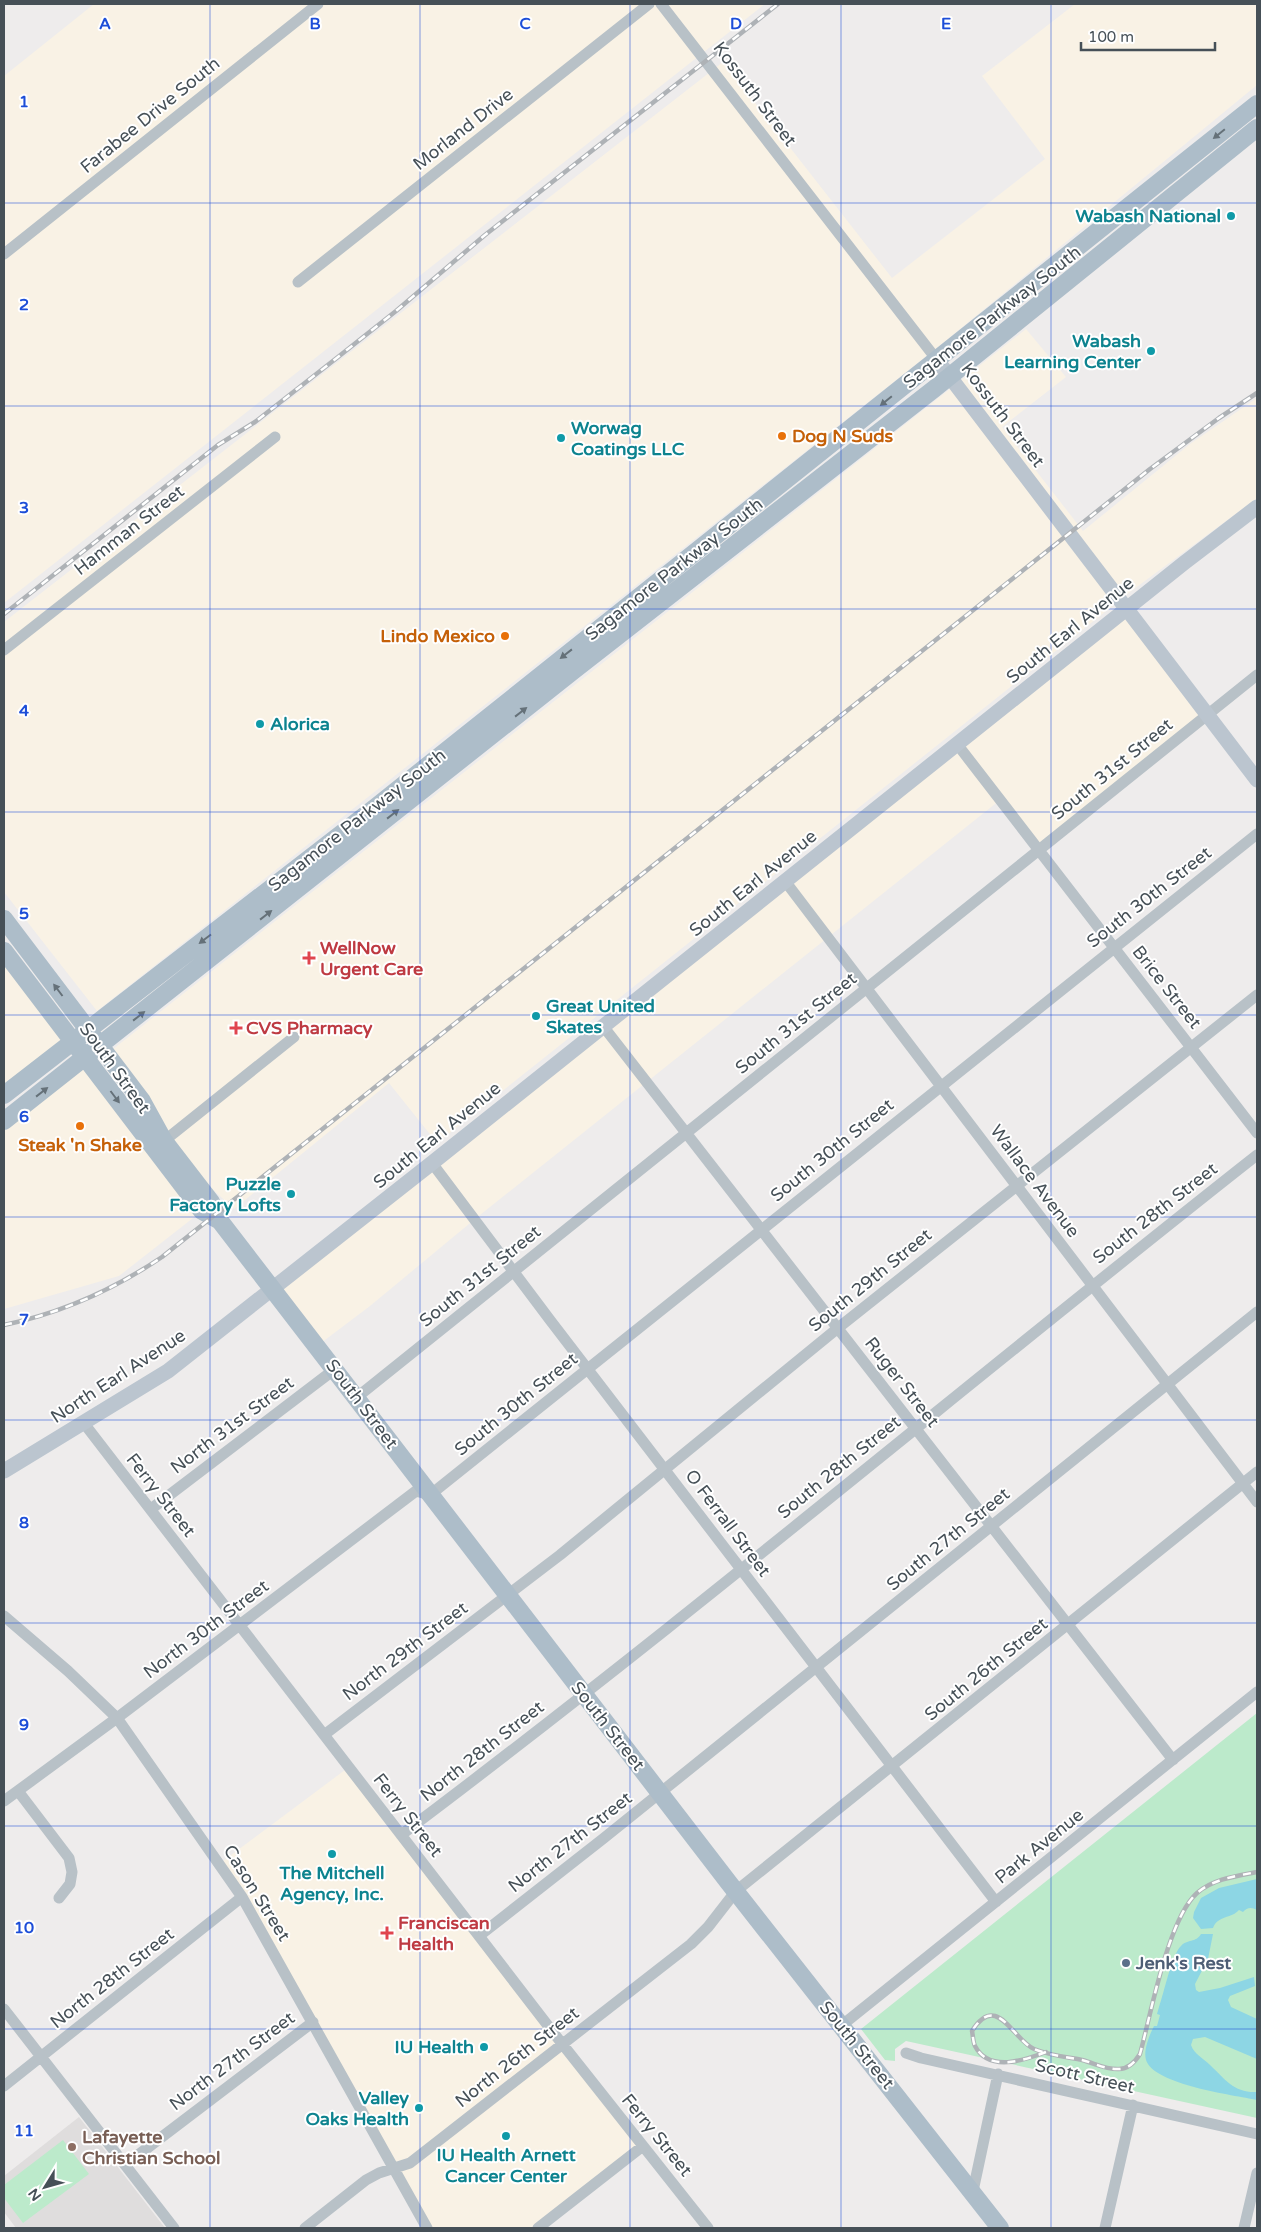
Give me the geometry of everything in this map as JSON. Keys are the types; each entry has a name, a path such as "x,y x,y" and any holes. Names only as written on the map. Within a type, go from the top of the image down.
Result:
{"main road":[{"name":"Sagamore Parkway South","path":"4,1095 377,806 1257,104"},
{"name":"Sagamore Parkway South","path":"4,1122 573,671 950,376 1257,128"},
{"name":"South Street","path":"4,919 142,1101 164,1140 211,1202 220,1220 584,1695 841,2026 1001,2228"},
{"name":"South Street","path":"4,951 202,1211 220,1220"}],"street":[{"name":"Farabee Drive South","path":"4,254 318,4"},
{"name":"Morland Drive","path":"298,282 649,4"},
{"name":"Kossuth Street","path":"661,4 938,360 1257,780"},
{"name":"Hamman Street","path":"4,650 275,437"},
{"name":"South Earl Avenue","path":"273,1288 1126,609 1257,508"},
{"name":"South 31st Street","path":"356,1398 1257,675"},
{"name":"Brice Street","path":"957,744 1257,1133"},
{"name":"South 30th Street","path":"430,1495 1114,946 1257,834"},
{"name":"Wallace Avenue","path":"785,881 1257,1502"},
{"name":"South 29th Street","path":"508,1595 838,1328 1257,995"},
{"name":"Ruger Street","path":"603,1026 1173,1760"},
{"path":"164,1140 294,1038"},
{"name":"South 28th Street","path":"584,1695 1092,1285 1257,1155"},
{"name":"O Ferrall Street","path":"432,1163 996,1902"},
{"name":"North Earl Avenue","path":"4,1471 168,1371 273,1288"},
{"name":"South 27th Street","path":"660,1793 1257,1312"},
{"name":"North 31st Street","path":"151,1509 335,1369"},
{"name":"Ferry Street","path":"83,1422 562,2044 708,2228"},
{"name":"South 26th Street","path":"736,1891 1257,1472"},
{"name":"North 30th Street","path":"4,1801 117,1718 416,1491 430,1495"},
{"name":"North 29th Street","path":"324,1734 508,1595"},
{"name":"Cason Street","path":"4,1616 117,1718 242,1897 428,2228"},
{"name":"Park Avenue","path":"841,2026 1257,1692"},
{"name":"North 28th Street","path":"401,1835 584,1695"},
{"path":"18,1791 69,1858 72,1872 70,1884 59,1898"},
{"name":"North 27th Street","path":"479,1936 660,1793"},
{"name":"North 26th Street","path":"305,2228 366,2180 379,2172 395,2169 410,2163 690,1944 708,1926 736,1891"},
{"name":"North 28th Street","path":"4,2086 242,1897"},
{"path":"4,2009 174,2228"},
{"name":"North 27th Street","path":"125,2166 313,2022"},
{"name":"Scott Street","path":"906,2053 1257,2134"},
{"path":"973,2192 998,2074"},
{"path":"1106,2228 1133,2105"},
{"path":"545,2226 643,2146"},
{"path":"1244,2228 1257,2173"}],"shaded area":[{"path":"94,4 765,4 4,603 4,76"},
{"path":"1075,4 1257,4 1257,85 943,343 97,1011 4,892 4,622 723,62 892,278 1045,159 982,76"},
{"path":"1026,329 1066,377 1002,427 1083,531 1190,444 1257,398 1257,498 1130,592 437,1143 389,1083 234,1209 207,1184 108,1053"},
{"path":"1126,609 1207,715 1040,850 1000,800 475,1219 370,1306 317,1346 273,1288"},
{"path":"4,962 63,1040 4,1086"},
{"path":"86,1058 202,1211 119,1276 4,1309 4,1122"},
{"path":"349,1767 643,2146 538,2228 427,2228 219,1864"},
{"name":"Lafayette Christian School","path":"79,2117 165,2228 16,2228 4,2212 4,2176"}],"green space":[{"path":"1257,1713 1257,2118 906,2041 895,2049 895,2061 885,2060 861,2029"},
{"path":"63,2140 89,2174 23,2223 4,2198 4,2185"}],"water":[{"path":"1257,1879 1257,1910 1248,1908 1243,1912 1239,1910 1218,1921 1213,1928 1201,1929 1193,1918 1201,1898 1219,1888"},
{"path":"1201,1934 1213,1934 1208,1959 1195,1984 1196,1990 1199,1992 1220,1988 1254,1977 1255,1986 1230,1996 1228,2000 1231,2007 1257,2019 1257,2059 1205,2037 1193,2039 1192,2048 1236,2088 1257,2092 1257,2100 1196,2088 1179,2082 1163,2076 1152,2069 1146,2060 1147,2042 1154,2026 1157,2026 1160,2015 1157,2014 1174,1957 1183,1944 1197,1939"}],"railway":[{"path":"4,614 218,445 255,422 338,357 396,311 485,235 778,4"},
{"path":"4,1325 46,1314 86,1299 125,1280 162,1257 1150,469 1219,418 1257,393"},
{"path":"1046,2052 1037,2055 1028,2058 1018,2061 998,2062 981,2054 973,2041 972,2031 981,2020 989,2016 997,2017 1026,2044 1039,2051 1045,2053 1057,2056 1082,2060 1114,2069 1123,2069 1129,2066 1140,2054 1169,1945 1177,1924 1187,1906 1197,1893 1210,1884 1257,1872"}],"place":[{"name":"Wabash National","path":"1231,216"},
{"name":"Wabash Learning Center","path":"1151,351"},
{"name":"Dog N Suds","path":"782,436"},
{"name":"Worwag Coatings LLC","path":"561,438"},
{"name":"Lindo Mexico","path":"505,636"},
{"name":"Alorica","path":"260,724"},
{"name":"WellNow Urgent Care","path":"309,958"},
{"name":"Great United Skates","path":"536,1016"},
{"name":"CVS Pharmacy","path":"236,1028"},
{"name":"Steak 'n Shake","path":"80,1126"},
{"name":"Puzzle Factory Lofts","path":"291,1194"},
{"name":"The Mitchell Agency, Inc.","path":"332,1854"},
{"name":"Franciscan Health","path":"387,1933"},
{"name":"Jenk's Rest","path":"1126,1963"},
{"name":"IU Health","path":"484,2047"},
{"name":"Valley Oaks Health","path":"419,2108"},
{"name":"IU Health Arnett Cancer Center","path":"506,2136"},
{"name":"Lafayette Christian School","path":"72,2147"}]}
